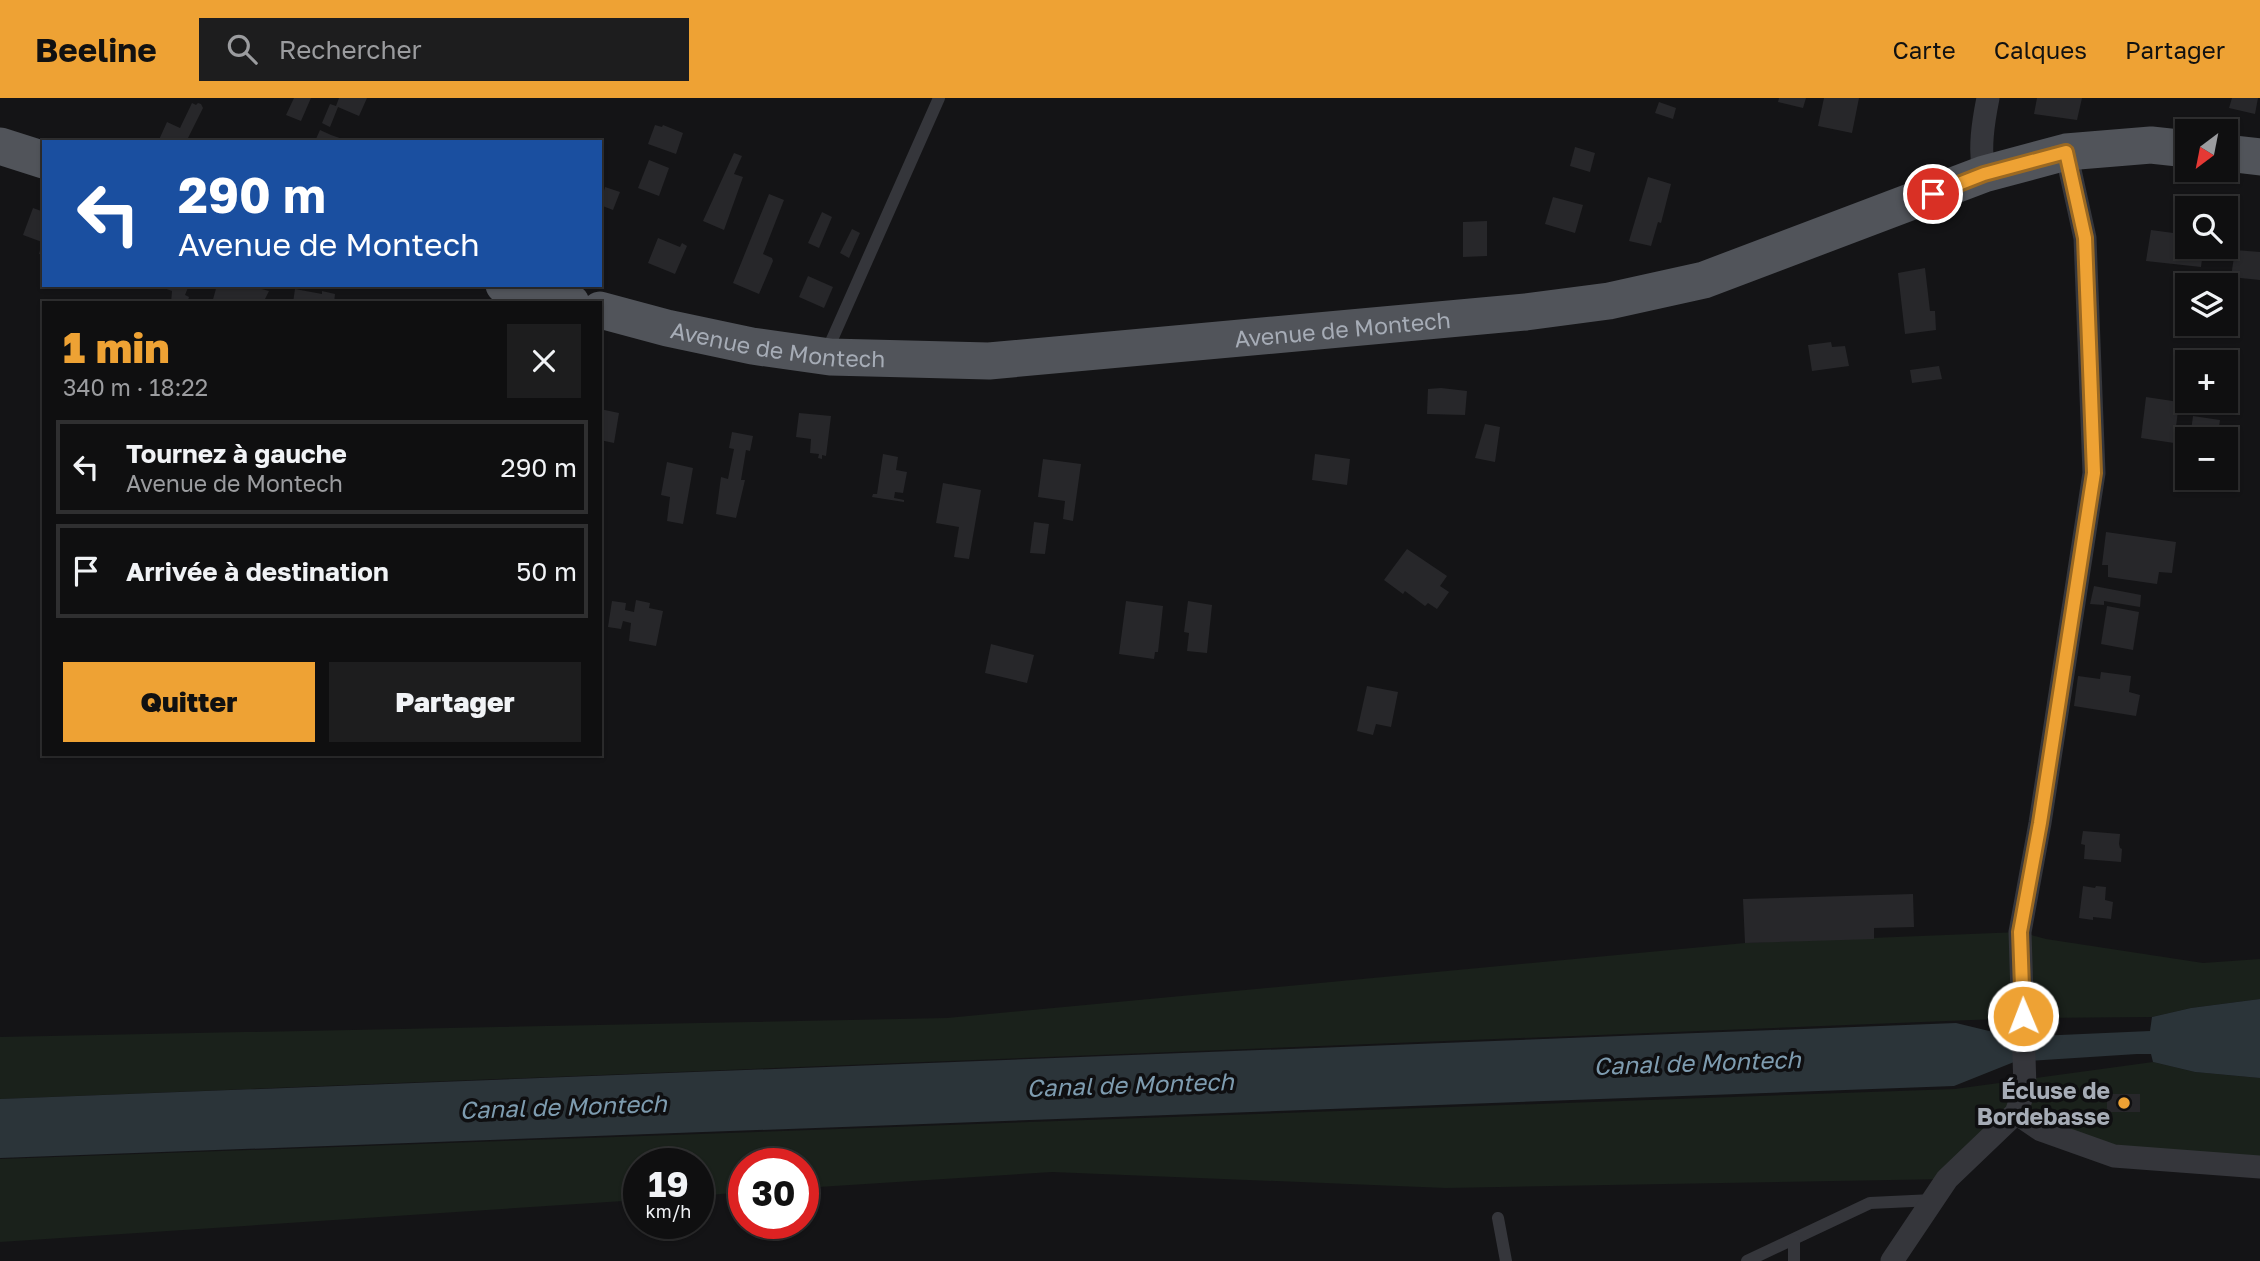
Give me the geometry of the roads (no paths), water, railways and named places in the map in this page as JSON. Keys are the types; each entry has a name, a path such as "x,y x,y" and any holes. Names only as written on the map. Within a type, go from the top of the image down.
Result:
{"main road":[{"name":"Avenue de Montech","path":"602,311 752,346 830,357 989,361 1499,315 1609,301 1704,280 1984,174 2066,152 2151,145 2175,148"},
{"path":"0,146 42,159"},
{"path":"2238,154 2260,157"},
{"path":"511,287 564,301"}],"street":[{"path":"1984,174 1981,158 1983,121 1988,98"},
{"path":"1892,1261 1947,1179 2016,1113 2025,1088 2020,932 2040,823 2094,473 2085,238 2066,152"},
{"path":"2016,1113 2041,1130 2114,1156 2260,1167"}],"lane":[{"path":"830,357 830,344 939,98"},
{"path":"1747,1261 1870,1203 1934,1200"},
{"path":"1498,1218 1506,1261"},
{"path":"1794,1240 1794,1261"}],"water":[{"name":"Canal de Montech","path":"2260,999 2260,1078 2195,1072 2153,1062 2151,1054 2137,1054 2014,1062 1954,1086 0,1158 0,1099 1956,1023 2014,1037 2150,1031 2152,1017 2191,1008"}],"place":[{"name":"Écluse de Bordebasse","path":"2124,1103"}]}
